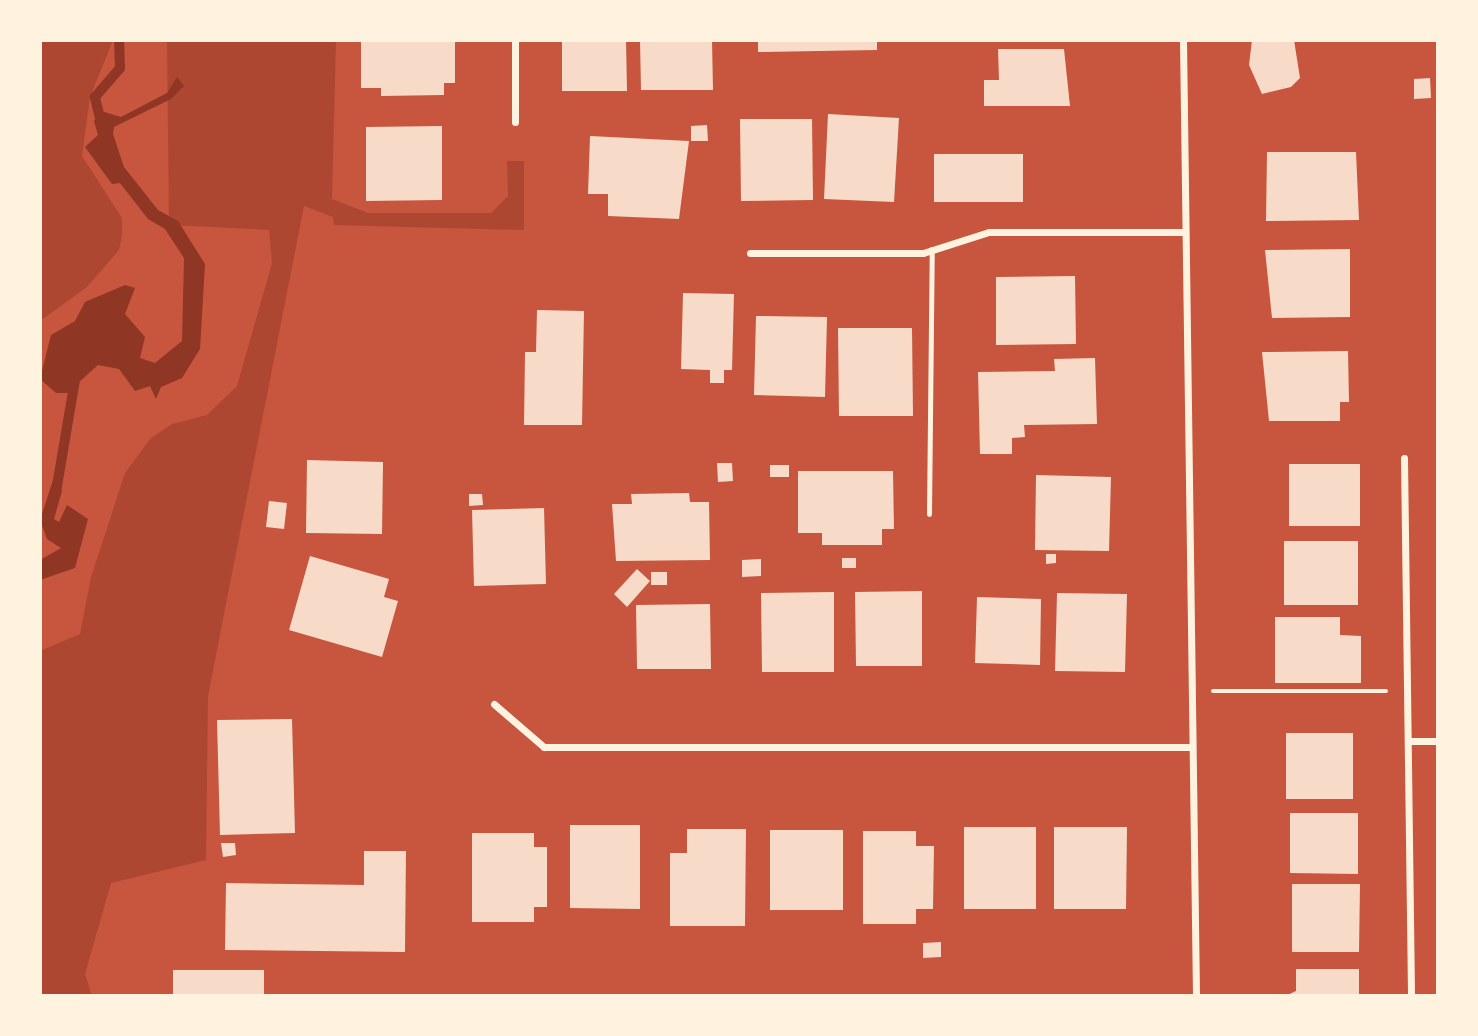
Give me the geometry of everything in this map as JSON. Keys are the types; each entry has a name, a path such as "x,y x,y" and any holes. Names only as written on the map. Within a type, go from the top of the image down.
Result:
{"street":[{"path":"515,40 515,122"},
{"path":"1183,40 1196,996"},
{"path":"750,253 895,255 932,249 989,232 1185,232"},
{"path":"1404,458 1412,996"},
{"path":"494,704 544,747 1192,747"},
{"path":"1408,741 1438,741"}],"lane":[{"path":"929,514 932,249"}],"path":[{"path":"1191,691 1406,691"}],"shaded area":[{"path":"40,40 113,40 90,97 82,156 122,218 122,235 119,250 87,287 40,321"},
{"path":"167,40 336,40 332,199 368,213 491,213 508,196 507,161 524,161 524,230 334,225 333,217 304,206 208,696 206,860 111,883 85,974 92,996 40,996 40,651 80,634 91,577 125,473 151,438 172,424 207,415 237,386 272,263 269,230 169,225"},
{"path":"177,77 184,86 171,99 114,127 113,134 124,167 158,210 178,221 205,264 200,349 182,378 161,387 156,399 150,386 135,391 119,369 98,365 67,393 56,393 40,379 51,335 75,321 85,302 125,285 135,288 125,314 145,337 140,358 155,363 182,341 184,258 165,229 148,219 120,183 112,184 85,147 98,135 94,121 101,111 121,117 167,93"},
{"path":"55,474 62,491 54,519 59,522 67,505 88,519 75,568 40,580 40,560 61,548 47,539 40,520"}],"building":[{"path":"361,40 455,40 455,83 444,83 444,95 381,96 381,88 361,88"},
{"path":"562,40 626,40 627,91 562,91"},
{"path":"640,40 712,40 713,90 641,90"},
{"path":"758,40 877,40 877,50 758,52"},
{"path":"1252,40 1294,40 1300,78 1291,87 1262,94 1249,65"},
{"path":"998,49 1064,49 1070,106 984,106 984,80 999,80"},
{"path":"1430,78 1431,98 1414,99 1414,79"},
{"path":"828,114 899,118 894,202 824,199"},
{"path":"740,119 812,119 813,200 741,201"},
{"path":"707,125 708,141 691,141 691,126"},
{"path":"442,126 442,200 366,201 366,127"},
{"path":"590,136 689,141 679,219 608,216 608,194 588,194"},
{"path":"1267,152 1356,152 1359,220 1266,221"},
{"path":"934,154 1023,154 1023,202 934,202"},
{"path":"1350,249 1350,317 1272,318 1265,250"},
{"path":"1075,276 1076,344 996,345 996,277"},
{"path":"683,293 734,294 732,370 724,370 724,383 710,383 710,370 681,369"},
{"path":"537,310 584,311 582,425 524,425 525,352 536,352"},
{"path":"756,316 827,317 825,397 754,395"},
{"path":"838,328 912,328 913,416 839,416"},
{"path":"1348,351 1349,402 1340,402 1340,421 1269,421 1262,352"},
{"path":"1095,358 1097,424 1024,425 1025,437 1012,438 1012,454 980,454 978,372 1055,371 1054,359"},
{"path":"307,460 383,462 382,534 306,533"},
{"path":"717,463 732,463 733,481 718,482"},
{"path":"1289,464 1360,464 1360,526 1289,526"},
{"path":"770,465 789,465 789,477 770,477"},
{"path":"798,471 893,471 894,529 882,529 882,545 822,545 822,533 798,533"},
{"path":"1036,475 1111,477 1109,551 1035,550"},
{"path":"689,493 690,502 709,502 710,560 616,561 612,504 632,504 631,494"},
{"path":"469,494 482,494 483,505 469,506"},
{"path":"269,501 287,503 284,529 266,527"},
{"path":"544,508 546,584 474,586 472,510"},
{"path":"1284,541 1358,541 1358,605 1284,605"},
{"path":"1046,554 1056,554 1056,563 1046,564"},
{"path":"310,556 389,579 384,597 398,601 382,657 289,630"},
{"path":"842,558 856,558 856,568 842,568"},
{"path":"761,559 761,576 742,577 742,560"},
{"path":"637,569 650,581 627,607 614,594"},
{"path":"651,572 667,572 667,585 651,585"},
{"path":"922,591 922,666 856,666 855,592"},
{"path":"834,592 834,672 762,672 761,593"},
{"path":"1057,593 1127,594 1125,672 1055,671"},
{"path":"977,597 1041,599 1040,665 975,663"},
{"path":"710,604 711,669 637,669 636,605"},
{"path":"1275,617 1340,617 1340,635 1361,636 1361,683 1275,683"},
{"path":"292,719 295,833 220,835 217,720"},
{"path":"1286,733 1353,733 1353,799 1286,799"},
{"path":"1290,813 1358,813 1358,874 1290,873"},
{"path":"570,825 640,825 640,909 570,908"},
{"path":"964,827 1036,827 1036,909 964,909"},
{"path":"1054,827 1127,827 1126,909 1054,909"},
{"path":"687,829 746,829 745,926 670,926 670,853 687,853"},
{"path":"770,830 843,830 843,910 770,910"},
{"path":"863,831 916,831 916,846 934,846 933,909 916,909 916,924 863,924"},
{"path":"472,833 534,833 534,847 547,847 547,907 534,907 534,922 472,922"},
{"path":"221,843 235,843 236,855 223,857"},
{"path":"364,851 406,851 405,952 225,950 226,883 364,885"},
{"path":"1292,884 1360,884 1359,952 1292,952"},
{"path":"941,942 941,957 923,958 923,943"},
{"path":"1296,969 1359,969 1359,996 1285,996 1296,991"},
{"path":"173,970 264,970 264,994 173,996"}],"waterway":[{"path":"102,126 95,97 120,68 119,40"},
{"path":"56,492 76,374"}]}
